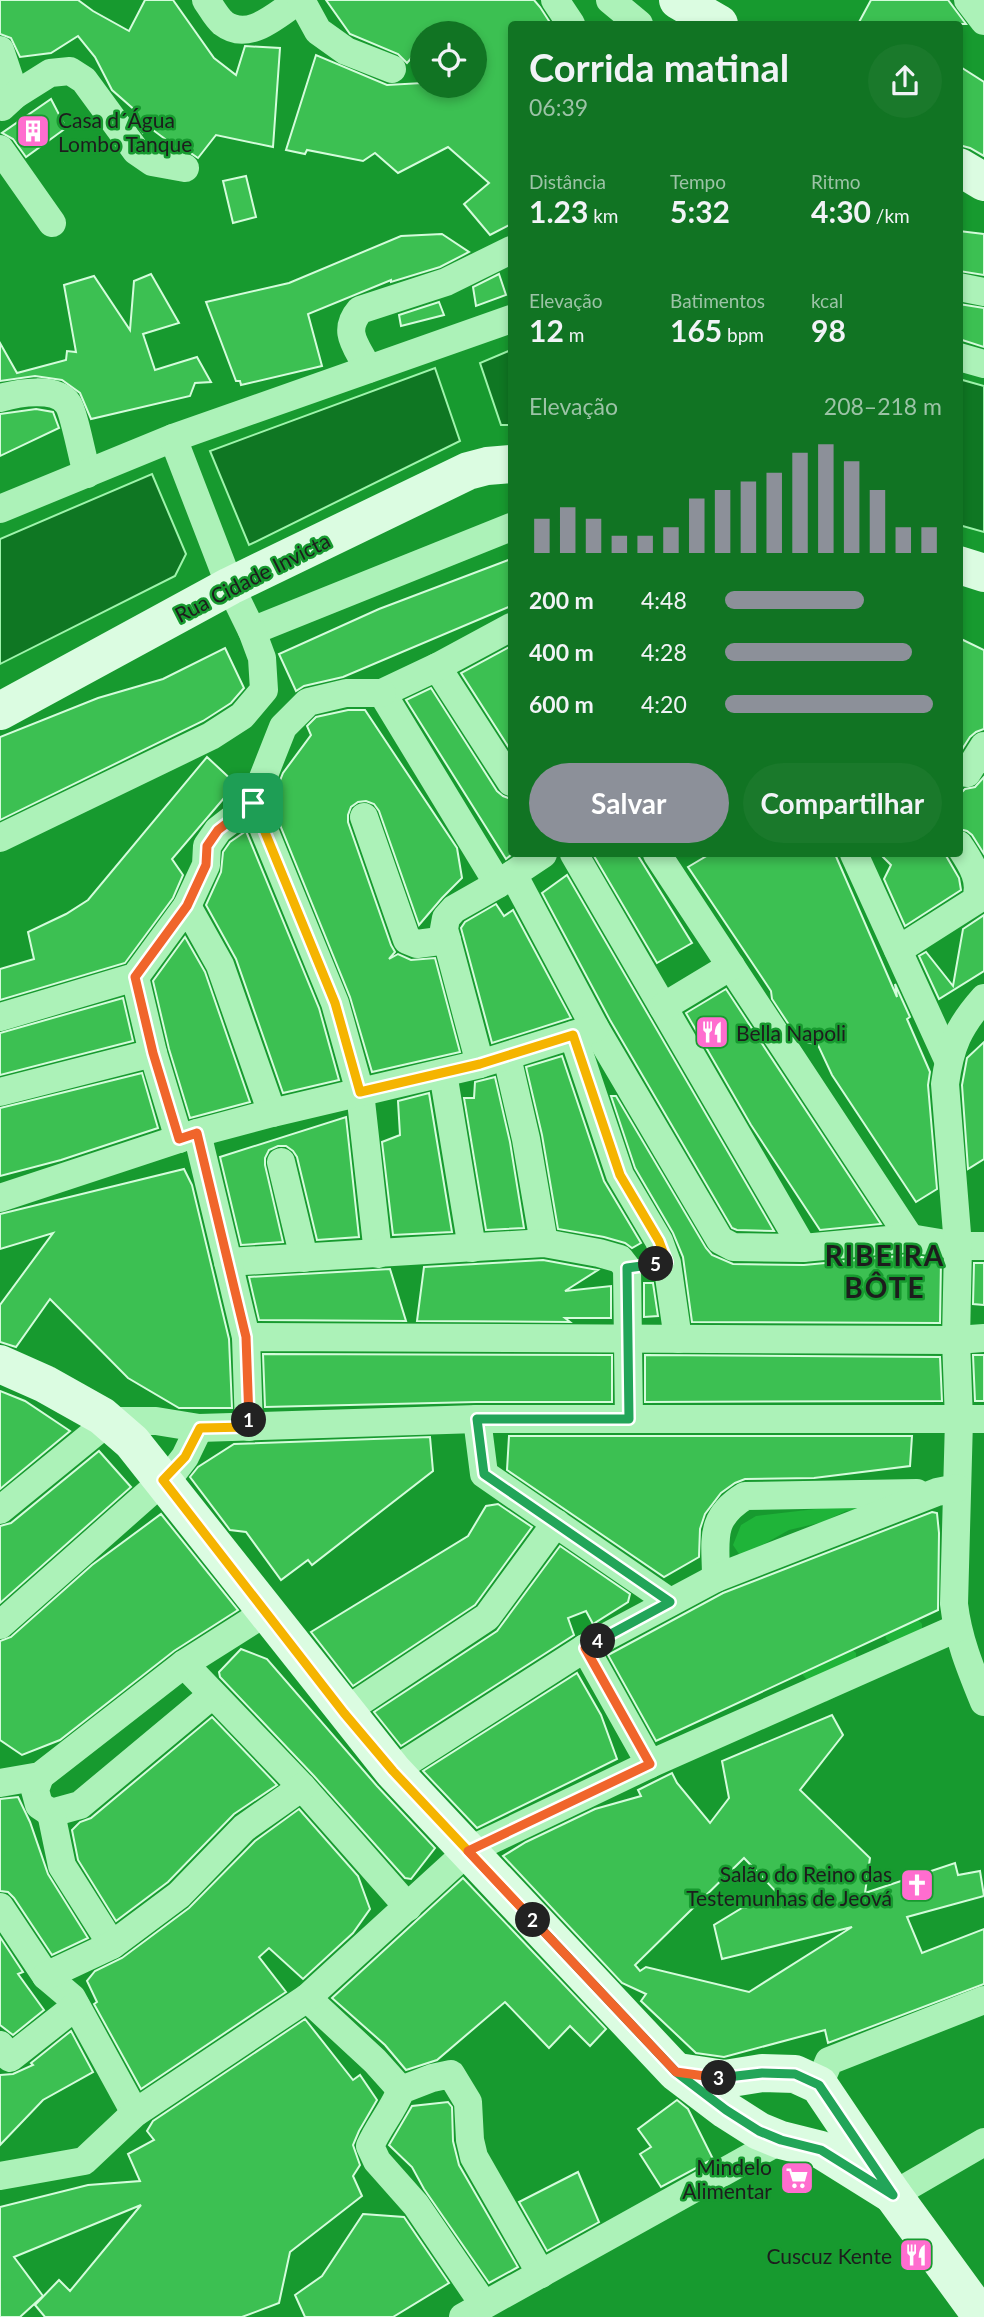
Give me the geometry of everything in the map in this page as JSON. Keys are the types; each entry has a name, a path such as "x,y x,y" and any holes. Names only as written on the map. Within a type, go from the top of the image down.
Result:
{"main road":[{"path":"678,0 714,21"},
{"path":"963,169 984,182"},
{"name":"Rua Cidade Invicta","path":"0,711 230,586 468,471 508,464"},
{"path":"963,566 984,573"},
{"path":"0,1364 45,1384 109,1421 132,1442 344,1713 393,1771 676,2072 758,2129 821,2150 893,2195"},
{"path":"676,2072 725,2079 762,2073 795,2074 819,2085 893,2195 977,2296"},
{"path":"758,2129 731,2101 740,2086 762,2073"},
{"path":"758,2129 791,2123 814,2099 819,2085"}],"street":[{"path":"206,0 221,21 236,30 253,29 300,0 318,31 346,51 392,69"},
{"path":"555,0 569,21"},
{"path":"610,0 635,21"},
{"path":"968,0 984,21"},
{"path":"0,50 4,104 50,74 70,71 84,80 136,151 152,162 185,168"},
{"path":"0,149 52,223"},
{"path":"368,369 350,331 350,321 360,310 446,282 508,251"},
{"path":"963,288 984,292"},
{"path":"0,509 173,438 508,320"},
{"path":"963,358 984,364"},
{"path":"0,398 19,393 55,394 68,404 87,474"},
{"path":"0,838 211,736 242,716 264,690 262,658 230,586 173,438"},
{"path":"252,631 508,528"},
{"path":"0,1017 135,977 187,906 206,865 207,846 218,830 253,803 283,727 308,702 346,693 382,693 508,629"},
{"path":"436,667 508,777"},
{"path":"382,693 506,879 584,1031 720,1240 733,1247 803,1248 910,1238 971,1246"},
{"path":"970,776 984,747"},
{"path":"253,803 335,1003 360,1092 378,1254"},
{"path":"364,817 407,940 416,944 447,940"},
{"path":"898,950 975,901 981,892 981,880 963,851"},
{"path":"480,1064 444,929 446,918 454,909 539,857"},
{"path":"576,857 803,1248"},
{"path":"659,857 910,1238"},
{"path":"855,857 948,1060"},
{"path":"187,906 220,965 272,1113"},
{"path":"663,1007 731,966"},
{"path":"135,977 153,1053 188,1136 228,1262 246,1337 249,1427"},
{"path":"984,999 962,1025 948,1060 945,1084 971,1246 956,1340 972,1420 947,1490 954,1604 965,1656 984,1702"},
{"path":"0,1198 188,1136 272,1113 480,1064 584,1031"},
{"path":"584,1031 620,1175 659,1241 667,1262 678,1339"},
{"path":"0,1092 153,1053"},
{"path":"507,1056 526,1139 544,1243"},
{"path":"443,1073 472,1248"},
{"path":"281,1162 304,1258"},
{"path":"228,1262 544,1243 599,1252 620,1259 627,1268 629,1419"},
{"path":"627,1268 667,1262"},
{"path":"246,1337 984,1338"},
{"path":"0,1510 109,1421 145,1421 200,1428 477,1419 972,1420"},
{"path":"477,1419 484,1474 670,1602"},
{"path":"0,1625 163,1480 185,1457 200,1428"},
{"path":"393,1771 585,1648 716,1578 947,1490"},
{"path":"716,1578 716,1528 729,1506 745,1496 947,1490"},
{"path":"344,1713 487,1617 556,1523"},
{"path":"0,1783 40,1776 184,1664 266,1612"},
{"path":"0,2176 84,2161 135,2113 307,1998 468,1851 650,1764 957,1628"},
{"path":"585,1648 650,1764"},
{"path":"184,1664 302,1787 408,1907"},
{"path":"51,1813 80,1805 212,1695"},
{"path":"40,1776 35,1790 39,1805 51,1813 62,1866 112,1945"},
{"path":"47,1976 112,1945 179,1895 244,1828 302,1787"},
{"path":"0,1907 47,1976 72,1998 135,2113"},
{"path":"307,1998 375,2060 401,2091"},
{"path":"819,2085 829,2061 984,2000"},
{"path":"3,2057 76,2006"},
{"path":"541,2274 474,2157 470,2140 468,2102 451,2074 432,2078 401,2091 370,2146 377,2161 416,2206 473,2311 541,2274 758,2129"},
{"path":"893,2195 984,2142"}],"shaded area":[{"path":"508,351 508,425 501,425 480,363"},
{"path":"435,368 460,441 249,545 210,451"},
{"path":"963,380 984,386 984,532 963,526"},
{"path":"152,474 186,554 175,576 0,664 0,539"},
{"path":"841,1506 877,1509 846,1511 823,1522 789,1530 741,1557 733,1545 741,1525 756,1516"},
{"path":"909,1610 922,1624 922,1654 909,1661 886,1639 884,1623"},
{"path":"842,1640 856,1653 857,1685 826,1702 802,1674 819,1642"}],"building":[{"path":"0,0 78,0 129,31 145,0 173,0 214,58 236,75 245,46 280,48 273,147 216,135 198,158 180,150 153,130 143,133 131,117 137,112 112,90 95,57 78,36 51,53 20,57 11,38 0,34"},
{"path":"326,0 534,0 549,21 508,21 508,226 490,235 464,204 489,183 448,147 398,173 375,153 363,161 307,150 305,154 286,150 316,55 387,85 410,84 410,98 487,98 487,21 410,21 410,60 407,63 398,54 350,34"},
{"path":"871,0 948,0 966,24 963,24 963,21 860,21"},
{"path":"963,69 984,82 984,156 963,146"},
{"name":"Casa d´Água Lombo Tanque","path":"51,99 66,128 26,157 13,139 2,133"},
{"path":"246,176 256,217 233,223 223,181"},
{"path":"963,231 984,234 984,275 963,272"},
{"path":"442,234 469,252 440,267 391,280 308,314 322,366 241,385 240,381 236,381 206,302 289,283 401,236"},
{"path":"151,274 179,323 143,334 155,370 197,357 211,382 195,383 190,396 91,419 80,393 62,380 35,376 0,381 0,343 17,373 66,360 67,351 76,352 64,285 94,276 130,330 134,281"},
{"path":"499,274 506,295 476,306 473,287"},
{"path":"439,302 444,315 401,326 399,315"},
{"path":"963,305 984,308 984,347 963,340"},
{"path":"36,409 53,412 59,428 0,456 0,414"},
{"path":"508,560 508,607 343,677 304,686 296,691 279,654 379,609"},
{"path":"963,640 984,650 984,729 970,737 963,748"},
{"path":"225,648 244,688 231,703 203,721 0,820 0,737 98,698 163,679"},
{"path":"508,648 508,746 461,673"},
{"path":"431,688 497,791 508,798 508,857 506,859 406,700"},
{"path":"348,710 365,710 457,848 462,878 419,925 379,811 374,804 366,801 351,807 348,822 395,952 389,959 398,954 411,960 435,958 460,1052 372,1072 350,997 271,803 283,773 311,735 307,726 316,717"},
{"path":"207,757 236,784 172,859 183,875 173,898 125,963 0,1000 0,969 34,959 28,932 88,900"},
{"path":"984,777 984,854 972,835 963,830 963,791 975,787"},
{"path":"246,831 319,1008 339,1080 283,1093 236,959 206,905 221,872 223,852 230,842"},
{"path":"595,857 639,857 692,943 657,963"},
{"path":"705,857 836,857 897,997 895,984 910,1017 907,1019 930,1072 928,1085 937,1189 916,1202 832,1075 818,1045 799,1040 772,999 771,991 688,867"},
{"path":"883,857 947,857 959,878 961,890 905,926 884,879 891,865"},
{"path":"567,875 774,1231 732,1228 610,1020 542,893"},
{"path":"496,904 504,916 513,910 571,1018 492,1043 461,928 465,922"},
{"path":"984,915 984,971 939,999 919,956 926,952 953,986 963,929"},
{"path":"185,937 205,972 250,1102 190,1118 169,1049 153,981"},
{"path":"726,989 881,1224 820,1230 751,1125 686,1013"},
{"path":"123,998 133,1041 0,1075 0,1033"},
{"path":"984,1042 984,1159 968,1169 962,1085 967,1058"},
{"path":"562,1056 604,1181 641,1243 632,1248 604,1237 558,1229 542,1135 526,1067"},
{"path":"142,1073 158,1128 61,1160 0,1176 0,1108"},
{"path":"495,1077 510,1142 524,1228 486,1230 464,1098 474,1098 475,1082"},
{"path":"429,1093 452,1232 393,1235 382,1142 400,1135 398,1101"},
{"path":"611,1096 616,1096 712,1255 733,1264 804,1265 909,1255 941,1260 940,1323 692,1322 683,1257 673,1233 635,1168"},
{"path":"346,1117 359,1237 317,1240 297,1157 286,1146 278,1146 269,1150 265,1165 283,1242 241,1245 220,1157"},
{"path":"184,1169 192,1185 229,1339 232,1408 179,1408 128,1378 50,1299 16,1347 0,1342 0,1305 53,1233 0,1249 0,1214"},
{"path":"543,1260 598,1270 565,1291 611,1286 611,1318 565,1318 570,1322 417,1321 424,1267"},
{"path":"974,1263 984,1263 984,1305 973,1304"},
{"path":"390,1269 406,1321 259,1320 249,1277"},
{"path":"644,1283 653,1283 658,1316 644,1317"},
{"path":"263,1354 612,1355 612,1402 265,1407"},
{"path":"645,1355 940,1357 942,1401 645,1402"},
{"path":"973,1355 984,1355 984,1401 975,1401"},
{"path":"0,1391 25,1401 70,1431 0,1489"},
{"path":"509,1436 912,1436 910,1466 814,1478 745,1479 735,1483 721,1493 705,1514 700,1529 699,1557 664,1577 507,1470"},
{"path":"430,1437 433,1471 312,1565 308,1560 281,1580 246,1532 230,1530 190,1477 198,1467 234,1444"},
{"path":"99,1451 131,1487 0,1603 0,1526 11,1523"},
{"path":"498,1504 532,1527 475,1605 353,1686 311,1632 468,1536 486,1506"},
{"path":"932,1512 937,1513 939,1533 938,1610 656,1741 608,1655 723,1593"},
{"path":"161,1514 238,1610 174,1651 60,1740 22,1755 0,1740 0,1641 11,1637 92,1565"},
{"path":"560,1546 630,1594 628,1602 593,1624 586,1611 568,1618 574,1635 401,1746 374,1712 497,1631"},
{"path":"241,1649 267,1659 377,1786 435,1848 411,1879 405,1878 314,1776 220,1677 219,1672"},
{"path":"577,1673 601,1715 617,1759 477,1828 423,1771"},
{"path":"832,1715 843,1735 800,1790 870,1858 865,1893 955,1863 958,1875 980,1871 984,1896 907,1917 922,1953 984,1929 984,1984 828,2043 825,2030 724,2057 696,2053 641,2001 646,1994 622,1983 503,1856 595,1809 641,1796 638,1790 672,1773 710,1823 729,1798 722,1761","holes":["744,1858 784,1900 742,1908 714,1925 722,1959 852,1927 749,1992 646,1967 640,1971 635,1965"]},
{"path":"212,1717 277,1785 234,1814 168,1882 116,1921 78,1860 72,1830 80,1822 91,1818"},
{"path":"18,1797 30,1822 48,1874 88,1938 52,1955 14,1898 8,1892 0,1891 0,1799"},
{"path":"299,1809 358,1876 370,1909 353,1933 303,1979 269,1948 259,1957 286,1992 141,2089 94,2004 97,2002 87,1981 95,1971 122,1958 189,1908 255,1841"},
{"path":"463,1878 606,2029 590,2046 570,2026 549,2048 505,2002 437,2060 406,2070 385,2045 332,1998"},
{"path":"0,1937 23,1972 18,1974 44,2010 13,2035 0,2025"},
{"path":"305,2019 353,2080 360,2075 377,2100 353,2145 360,2165 353,2176 362,2196 290,2252 279,2303 242,2317 45,2317 35,2305 59,2280 70,2291 141,2205 14,2257 43,2296 20,2317 0,2317 0,2207 88,2185 140,2181 128,2154 154,2140 147,2131 153,2121"},
{"path":"71,2031 93,2072 43,2100 0,2145 0,2075 13,2074 33,2065 31,2063"},
{"path":"677,2100 688,2109 713,2159 661,2187 640,2154 651,2147 638,2129"},
{"path":"448,2102 452,2107 453,2141 459,2165 518,2267 489,2283 424,2189 412,2167 389,2145 412,2106"},
{"path":"578,2172 599,2222 547,2251 519,2202"},
{"path":"363,2214 404,2217 449,2283 393,2317 305,2317 295,2295 322,2276"}],"place":[{"name":"Casa d´Água Lombo Tanque","path":"33,131"},
{"name":"Bella Napoli","path":"712,1032"},
{"name":"Salão do Reino das Testemunhas de Jeová","path":"917,1885"},
{"name":"Mindelo Alimentar","path":"797,2178"},
{"name":"Cuscuz Kente","path":"916,2255"}],"district":[{"name":"RIBEIRA BÔTE","path":"885,1271"}],"route":[{"path":"253,803 218,830 207,846 206,865 187,906 135,977 153,1053 179,1139 197,1133 246,1337 249,1427 200,1428 185,1457 163,1480 344,1713 393,1771 468,1851 676,2072 759,2131 781,2140 821,2150 893,2195 819,2085 795,2074 762,2073 725,2079 676,2072 537,1924 468,1851 650,1764 585,1648 670,1602 484,1474 477,1419 629,1419 627,1268 667,1262 659,1241 620,1175 573,1035 480,1064 360,1092 335,1003 253,803"}]}
